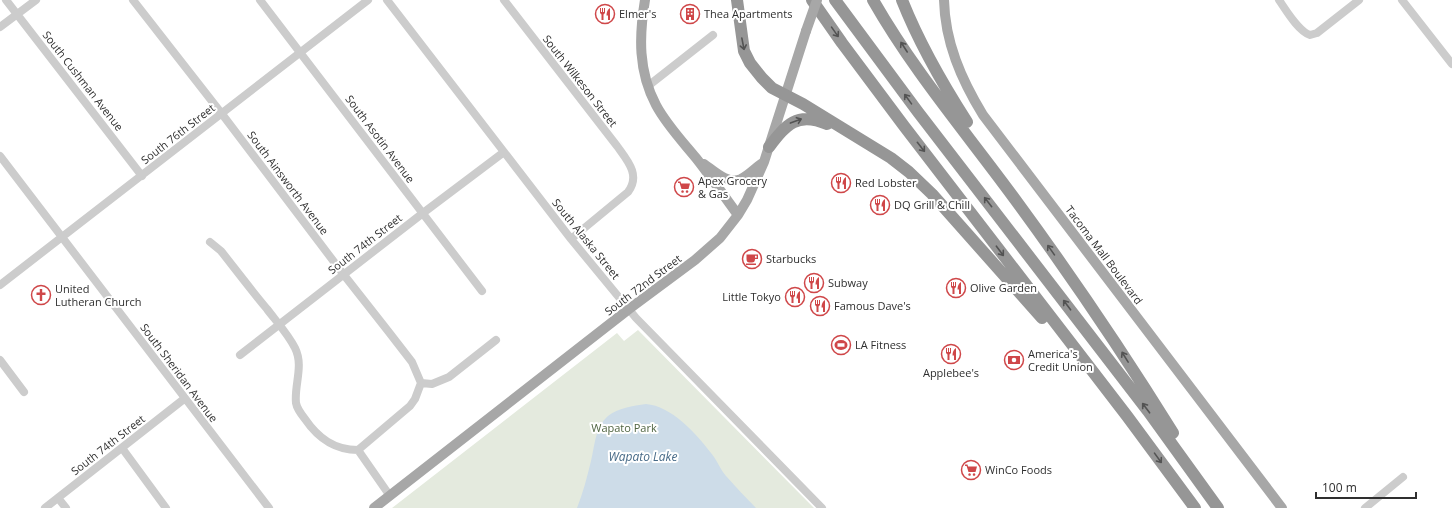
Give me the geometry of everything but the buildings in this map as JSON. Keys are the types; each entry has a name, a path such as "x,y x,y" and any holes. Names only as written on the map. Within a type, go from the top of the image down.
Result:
{"highway":[{"path":"737,0 741,35 747,57 755,70 769,85 891,158 922,184 1101,382"},
{"path":"812,0 904,126 1101,382 1195,508"},
{"path":"835,0 918,112 1148,411 1218,508"},
{"path":"873,0 913,62 1018,203 1117,344 1221,508"},
{"path":"902,0 915,32 932,65 953,101 1018,203"},
{"path":"769,148 788,125 802,119 816,120 850,133"}],"main road":[{"path":"645,0 641,22 641,56 648,86 653,99 661,113 738,215"},
{"name":"South 72nd Street","path":"374,508 706,252 720,238 738,215 764,162 817,0"},
{"name":"Tacoma Mall Boulevard","path":"944,0 946,23 952,51 965,85 983,115 1282,508"},
{"path":"697,160 724,178 731,180 741,179 764,162"}],"street":[{"name":"South Cushman Avenue","path":"6,0 142,176"},
{"path":"0,27 36,0"},
{"name":"South Ainsworth Avenue","path":"133,0 412,362 422,382"},
{"name":"South Asotin Avenue","path":"260,0 482,291"},
{"name":"South 76th Street","path":"0,285 368,0"},
{"name":"South Alaska Street","path":"387,0 571,239 629,310 659,344 822,508"},
{"name":"South Wilkeson Street","path":"504,0 625,157 632,169 634,179 631,188 623,197 571,239"},
{"path":"1279,0 1300,28 1306,34 1310,35 1317,33 1359,0"},
{"path":"1402,0 1452,64"},
{"path":"648,86 713,35"},
{"name":"South 74th Street","path":"240,355 504,152"},
{"name":"South Sheridan Avenue","path":"0,156 184,399 269,508"},
{"path":"210,242 221,251 279,324 296,350 299,378 296,403 300,412 308,423 324,440 339,448 358,450 410,406 415,399 422,382 432,384 449,378 496,340"},
{"path":"0,360 24,392"},
{"name":"South 74th Street","path":"45,508 184,399"},
{"path":"122,448 166,508"},
{"path":"358,450 390,496"},
{"path":"1365,508 1403,477"},
{"path":"58,498 66,508"}],"green space":[{"name":"Wapato Park","path":"638,330 814,508 392,508 617,333 624,341"}],"water":[{"name":"Wapato Lake","path":"646,404 655,406 674,415 690,429 713,456 726,476 756,508 577,508 600,425 612,413 621,409"}],"place":[{"name":"Elmer's","path":"605,14"},
{"name":"Thea Apartments","path":"690,14"},
{"name":"Red Lobster","path":"841,183"},
{"name":"Apex Grocery & Gas","path":"684,187"},
{"name":"DQ Grill & Chill","path":"880,205"},
{"name":"Starbucks","path":"752,259"},
{"name":"Subway","path":"814,283"},
{"name":"Olive Garden","path":"956,288"},
{"name":"United Lutheran Church","path":"41,295"},
{"name":"Little Tokyo","path":"795,297"},
{"name":"Famous Dave's","path":"820,306"},
{"name":"LA Fitness","path":"841,345"},
{"name":"Applebee's","path":"951,354"},
{"name":"America's Credit Union","path":"1014,360"},
{"name":"WinCo Foods","path":"971,470"}]}
